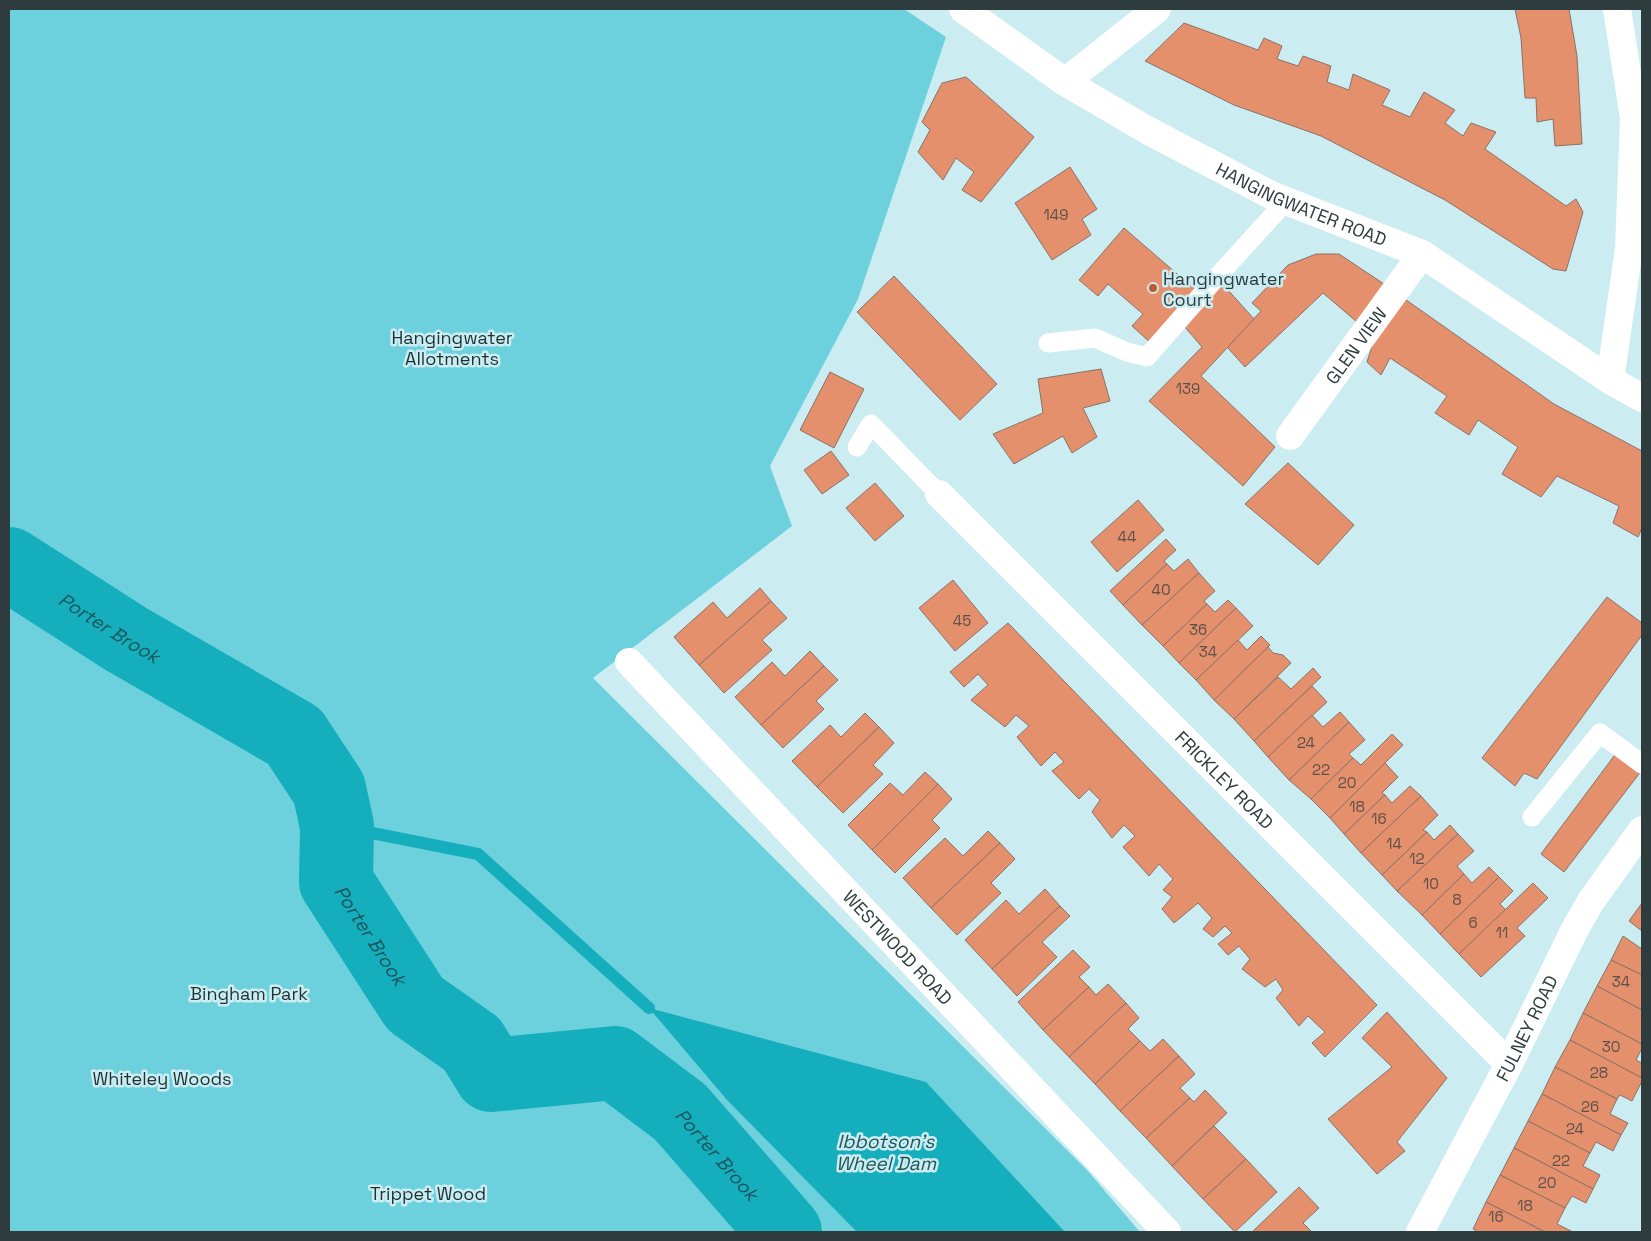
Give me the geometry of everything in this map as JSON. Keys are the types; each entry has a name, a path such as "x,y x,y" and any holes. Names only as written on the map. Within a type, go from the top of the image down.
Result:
{"street":[{"name":"HANGINGWATER ROAD","path":"964,9 1064,82 1148,130 1271,195 1422,254 1610,380 1642,398"},
{"path":"1064,82 1157,9"},
{"path":"1610,380 1629,249 1634,118 1617,9"},
{"name":"GLEN VIEW","path":"1290,436 1422,254"},
{"name":"FRICKLEY ROAD","path":"939,494 1509,1064"},
{"name":"WESTWOOD ROAD","path":"629,662 1167,1232"},
{"name":"FULNEY ROAD","path":"1420,1232 1509,1064 1561,955 1591,901 1642,830"}],"lane":[{"path":"1048,343 1095,338 1127,352 1147,357 1286,201"},
{"path":"857,448 871,424 939,494"},
{"path":"1532,817 1600,733 1642,764"}],"green space":[{"path":"9,9 904,9 946,37 858,299 770,466 792,526 593,678 1087,1170 1140,1232 9,1232"}],"water":[{"name":"Ibbotson’s Wheel Dam","path":"649,1008 926,1082 1065,1232 857,1232 727,1100"}],"building":[{"path":"1515,9 1569,9 1577,56 1582,144 1555,146 1553,119 1537,122 1536,98 1525,98 1521,38"},
{"path":"1184,23 1258,50 1264,38 1282,46 1277,59 1298,66 1303,56 1331,66 1327,82 1349,90 1353,74 1390,90 1382,105 1410,117 1424,92 1455,110 1445,123 1463,136 1471,123 1496,132 1485,149 1566,206 1576,199 1583,212 1566,271 1553,269 1445,200 1321,136 1234,105 1145,61"},
{"path":"966,77 1034,137 981,202 962,190 974,172 956,158 943,180 918,152 930,130 922,122 942,83"},
{"path":"1070,167 1097,209 1082,219 1091,235 1052,260 1015,203"},
{"name":"Hangingwater Court","path":"1124,228 1198,292 1153,345 1132,326 1143,314 1108,284 1098,296 1079,280"},
{"path":"1316,254 1339,254 1390,288 1364,328 1323,293 1245,367 1227,347 1261,311 1252,303 1288,265"},
{"path":"894,276 997,384 960,420 857,312"},
{"path":"1220,281 1254,319 1201,376 1275,447 1243,486 1149,401 1202,347 1184,326"},
{"path":"1402,297 1554,404 1642,451 1642,528 1638,537 1613,523 1619,506 1557,476 1541,497 1502,474 1518,447 1478,420 1469,435 1435,413 1447,396 1390,358 1381,375 1367,362 1374,340"},
{"path":"1101,369 1110,401 1083,408 1097,437 1072,453 1063,436 1014,464 993,434 1043,413 1038,379"},
{"path":"830,372 864,389 834,448 800,430"},
{"path":"831,451 849,475 822,494 804,470"},
{"path":"1288,463 1354,525 1318,565 1245,504"},
{"path":"875,483 904,516 875,541 846,508"},
{"path":"1138,500 1164,530 1117,572 1091,542"},
{"path":"1166,539 1176,550 1164,561 1167,564 1123,605 1110,591"},
{"path":"1188,559 1199,573 1142,625 1123,605 1167,564 1174,571"},
{"path":"1199,573 1215,591 1204,601 1207,604 1163,646 1142,625"},
{"path":"953,580 988,623 955,651 919,608"},
{"path":"760,588 771,601 699,665 674,637 713,602 727,618"},
{"path":"1607,597 1642,623 1642,635 1537,779 1524,773 1515,786 1482,758"},
{"path":"1228,600 1236,608 1179,663 1163,646 1207,604 1215,612"},
{"path":"771,601 787,618 762,640 772,650 724,693 699,665"},
{"path":"1236,608 1253,626 1196,680 1179,663"},
{"path":"1008,623 1377,1005 1325,1057 1312,1043 1325,1032 1308,1016 1299,1026 1276,998 1283,990 1276,979 1265,987 1242,969 1250,959 1239,946 1228,955 1218,944 1232,933 1225,926 1213,937 1203,929 1212,918 1198,903 1174,923 1162,909 1172,897 1163,890 1173,879 1159,864 1149,876 1123,847 1135,836 1124,825 1112,838 1092,812 1100,800 1089,789 1079,799 1052,771 1064,762 1055,752 1041,766 1017,737 1029,726 1016,715 1005,727 971,700 988,685 978,674 964,687 950,672"},
{"path":"1261,636 1270,645 1214,700 1196,680 1238,640 1247,650"},
{"path":"1268,647 1273,653 1283,655 1291,663 1234,719 1214,700"},
{"path":"810,651 824,666 761,725 735,697 772,662 785,676"},
{"path":"824,666 838,680 816,701 824,709 783,748 761,725"},
{"path":"1313,668 1321,677 1254,741 1234,719 1278,677 1291,689"},
{"path":"1312,686 1327,702 1268,757 1254,741"},
{"path":"1340,712 1349,722 1289,780 1268,757 1312,715 1323,727"},
{"path":"865,713 879,727 817,787 792,761 830,725 841,737"},
{"path":"1349,722 1365,740 1349,754 1353,758 1311,799 1289,780"},
{"path":"879,727 894,743 873,765 883,774 843,813 817,787"},
{"path":"1392,734 1403,745 1330,818 1311,799 1353,758 1361,765"},
{"path":"1617,752 1642,770 1564,872 1541,854"},
{"path":"1385,763 1398,777 1382,793 1385,795 1344,834 1330,818"},
{"path":"925,772 938,784 872,850 848,825 890,783 903,795"},
{"path":"938,784 952,799 932,820 940,828 895,873 872,850"},
{"path":"1410,786 1421,796 1361,853 1344,834 1385,795 1392,803"},
{"path":"1421,796 1438,815 1423,830 1427,832 1382,875 1361,853"},
{"path":"1450,825 1458,834 1397,891 1382,875 1427,832 1434,840"},
{"path":"988,831 1000,843 931,908 903,878 945,838 963,856"},
{"path":"1458,834 1474,851 1457,866 1464,874 1422,915 1397,891"},
{"path":"1000,843 1015,859 991,883 1001,893 957,935 931,908"},
{"path":"1489,867 1499,877 1440,934 1422,915 1464,874 1472,883"},
{"path":"1499,877 1513,891 1500,904 1506,910 1459,954 1440,934"},
{"path":"1533,883 1548,898 1517,928 1525,936 1481,977 1459,954"},
{"path":"1045,889 1060,906 992,969 965,940 1006,900 1019,914"},
{"path":"1642,903 1642,931 1629,921"},
{"path":"1060,906 1070,916 1042,942 1057,957 1017,996 992,969"},
{"path":"1623,936 1642,949 1642,975 1611,960"},
{"path":"1073,950 1090,967 1079,977 1089,987 1043,1030 1018,1002"},
{"path":"1611,960 1642,975 1642,1010 1597,986"},
{"path":"1108,984 1126,1003 1069,1057 1043,1030 1089,987 1096,995"},
{"path":"1597,986 1642,1010 1642,1044 1583,1013"},
{"path":"1126,1003 1139,1018 1128,1029 1140,1041 1095,1084 1069,1057"},
{"path":"1387,1012 1447,1078 1397,1142 1405,1151 1377,1174 1328,1119 1392,1067 1362,1038"},
{"path":"1583,1013 1642,1044 1636,1060 1642,1063 1642,1078 1570,1040"},
{"path":"1163,1039 1179,1056 1120,1111 1095,1084 1140,1041 1150,1051"},
{"path":"1570,1040 1642,1078 1632,1101 1620,1095 1617,1099 1555,1067"},
{"path":"1179,1056 1195,1074 1180,1088 1190,1098 1146,1138 1120,1111"},
{"path":"1555,1067 1617,1099 1610,1114 1628,1123 1621,1135 1542,1094"},
{"path":"1205,1090 1227,1113 1172,1166 1146,1138 1190,1098 1194,1102"},
{"path":"1542,1094 1621,1135 1613,1151 1596,1142 1590,1153 1528,1121"},
{"path":"1528,1121 1590,1153 1583,1166 1600,1175 1593,1189 1514,1148"},
{"path":"1214,1126 1246,1159 1203,1199 1172,1166"},
{"path":"1514,1148 1593,1189 1586,1203 1572,1196 1565,1208 1500,1175"},
{"path":"1246,1159 1277,1192 1235,1232 1203,1199"},
{"path":"1500,1175 1565,1208 1557,1224 1573,1232 1545,1232 1486,1202"},
{"path":"1299,1187 1319,1208 1303,1223 1312,1232 1252,1232"},
{"path":"1486,1202 1545,1232 1479,1232 1473,1229"}],"waterway":[{"name":"Porter Brook","path":"9,564 126,639 294,736 329,789 337,826 336,882 415,1004 472,1044 491,1075 615,1063 680,1112 785,1232"},
{"path":"337,826 478,854 649,1008"}],"place":[{"name":"Hangingwater Court","path":"1153,288"}],"park label":[{"name":"Hangingwater Allotments","path":"452,347"},
{"name":"Bingham Park","path":"249,993"},
{"name":"Whiteley Woods","path":"162,1078"},
{"name":"Trippet Wood","path":"428,1193"}]}
